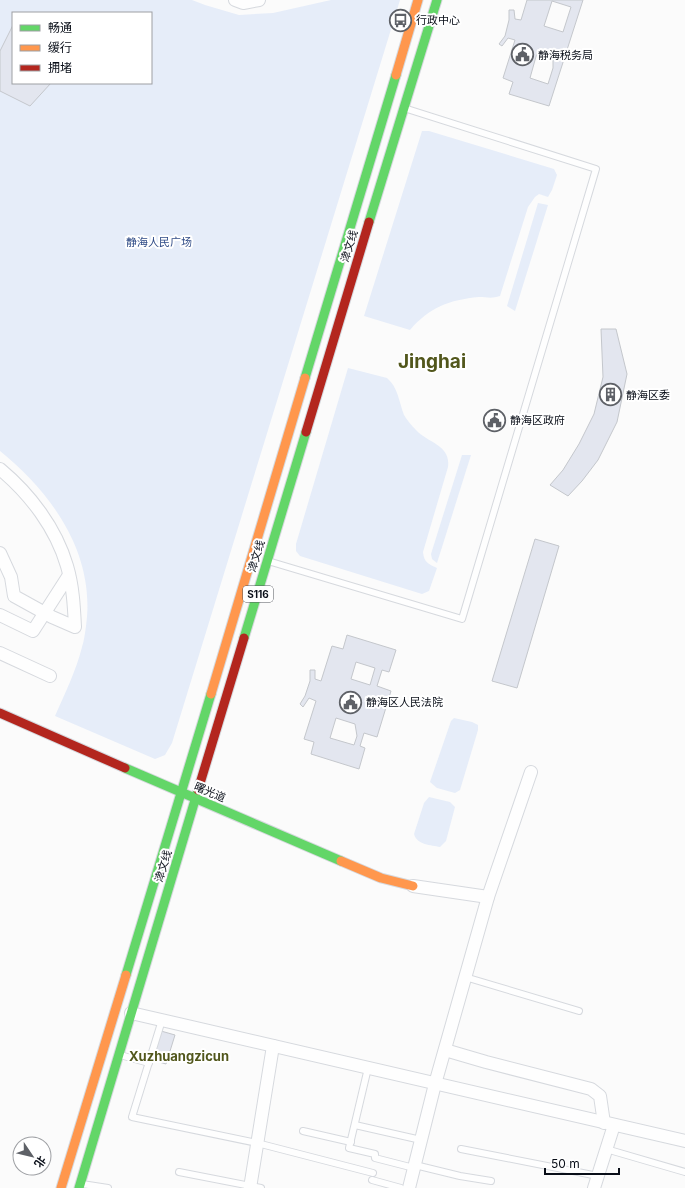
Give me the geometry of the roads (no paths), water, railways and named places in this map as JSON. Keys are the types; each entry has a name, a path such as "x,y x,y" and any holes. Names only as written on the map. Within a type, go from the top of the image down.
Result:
{"main road":[{"name":"津文线","path":"62,1188 181,793 260,558 395,105 418,0"},
{"name":"津文线","path":"80,1186 196,799 260,558 395,105 437,0"},
{"name":"曙光道","path":"0,713 181,793 381,878 413,886"}],"street":[{"path":"236,0 243,3 259,0"},
{"path":"0,469 8,475 30,499 43,517 61,550 73,594 75,627 44,613 14,596 11,577 1,558"},
{"path":"0,616 33,631 69,575"},
{"path":"0,653 50,676"},
{"path":"409,1188 435,1084 488,897 532,772"},
{"path":"413,886 488,897"},
{"path":"131,1013 685,1141"},
{"path":"254,1187 257,1143 274,1046"},
{"path":"445,1050 591,1089 600,1096 609,1124 606,1150 594,1188"}],"lane":[{"path":"260,558 462,619 596,169 395,105"},
{"path":"465,977 579,1011"},
{"path":"162,1020 132,1117 257,1143 373,1172"},
{"path":"119,1055 149,1064"},
{"path":"368,1068 350,1148 375,1154 375,1158 491,1181"},
{"path":"355,1125 421,1140"},
{"path":"303,1131 351,1142"},
{"path":"462,1149 598,1176"},
{"path":"606,1150 685,1172"},
{"path":"179,1172 254,1187"},
{"path":"372,1180 401,1188"},
{"path":"80,1186 108,1188"}],"place":[{"name":"行政中心","path":"400,20"},
{"name":"静海税务局","path":"523,55"},
{"name":"静海区委","path":"611,395"},
{"name":"静海区政府","path":"495,420"},
{"name":"静海区人民法院","path":"351,702"}],"district":[{"name":"Jinghai","path":"432,361"},
{"name":"Xuzhuangzicun","path":"179,1056"}],"park label":[{"name":"静海人民广场","path":"159,242"}]}
